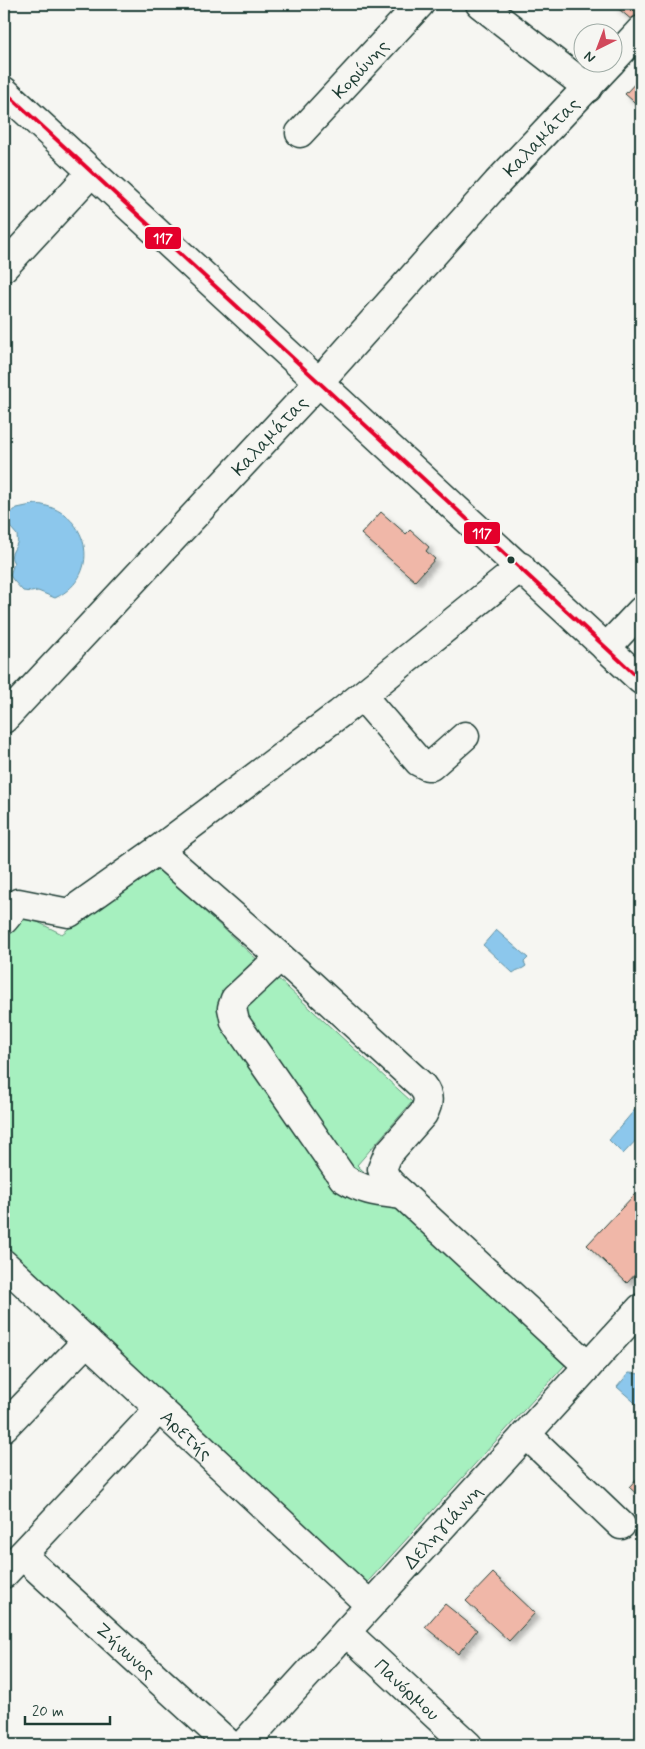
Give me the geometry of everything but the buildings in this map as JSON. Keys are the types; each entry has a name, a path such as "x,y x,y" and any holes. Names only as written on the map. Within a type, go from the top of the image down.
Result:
{"street":[{"name":"Κορώνης","path":"300,133 420,4"},
{"path":"480,4 588,88"},
{"name":"Καλαμάτας","path":"622,51 641,30"},
{"name":"Καλαμάτας","path":"4,719 319,382 498,183 603,72"},
{"path":"4,92 641,680"},
{"path":"4,267 91,173"},
{"path":"4,920 18,903 69,913 158,850 362,696 520,568"},
{"path":"606,648 641,611"},
{"path":"362,696 419,762 427,766 431,766 465,736"},
{"path":"158,850 280,957 422,1086 429,1100 423,1114 388,1154 382,1169 386,1178 402,1195 588,1366"},
{"path":"280,957 235,1000 232,1008 235,1022 343,1178 356,1187 402,1195"},
{"name":"Αρετής","path":"4,1264 370,1605"},
{"name":"Δεληγιάννη","path":"243,1745 588,1366 637,1321"},
{"path":"4,1427 87,1341"},
{"path":"9,1566 159,1408"},
{"path":"526,1434 621,1525"},
{"name":"Ζήνωνος","path":"9,1566 230,1745"},
{"name":"Πανόρμου","path":"346,1632 468,1745"}],"green space":[{"path":"151,862 412,1102 357,1165 565,1365 362,1588 4,1249 4,924 15,911 62,934"}],"water":[{"path":"36,504 54,509 68,518 78,530 84,544 85,559 80,574 71,588 55,598 38,591 23,591 10,575 14,563 12,555 17,542 17,535 4,518 17,508"},
{"path":"496,930 528,958 524,962 526,966 513,973 483,945"},
{"path":"638,1106 641,1109 641,1135 623,1154 609,1140"},
{"path":"629,1373 641,1374 641,1408 617,1387"}],"transit line":[{"name":"117","path":"4,91 641,680"}]}
